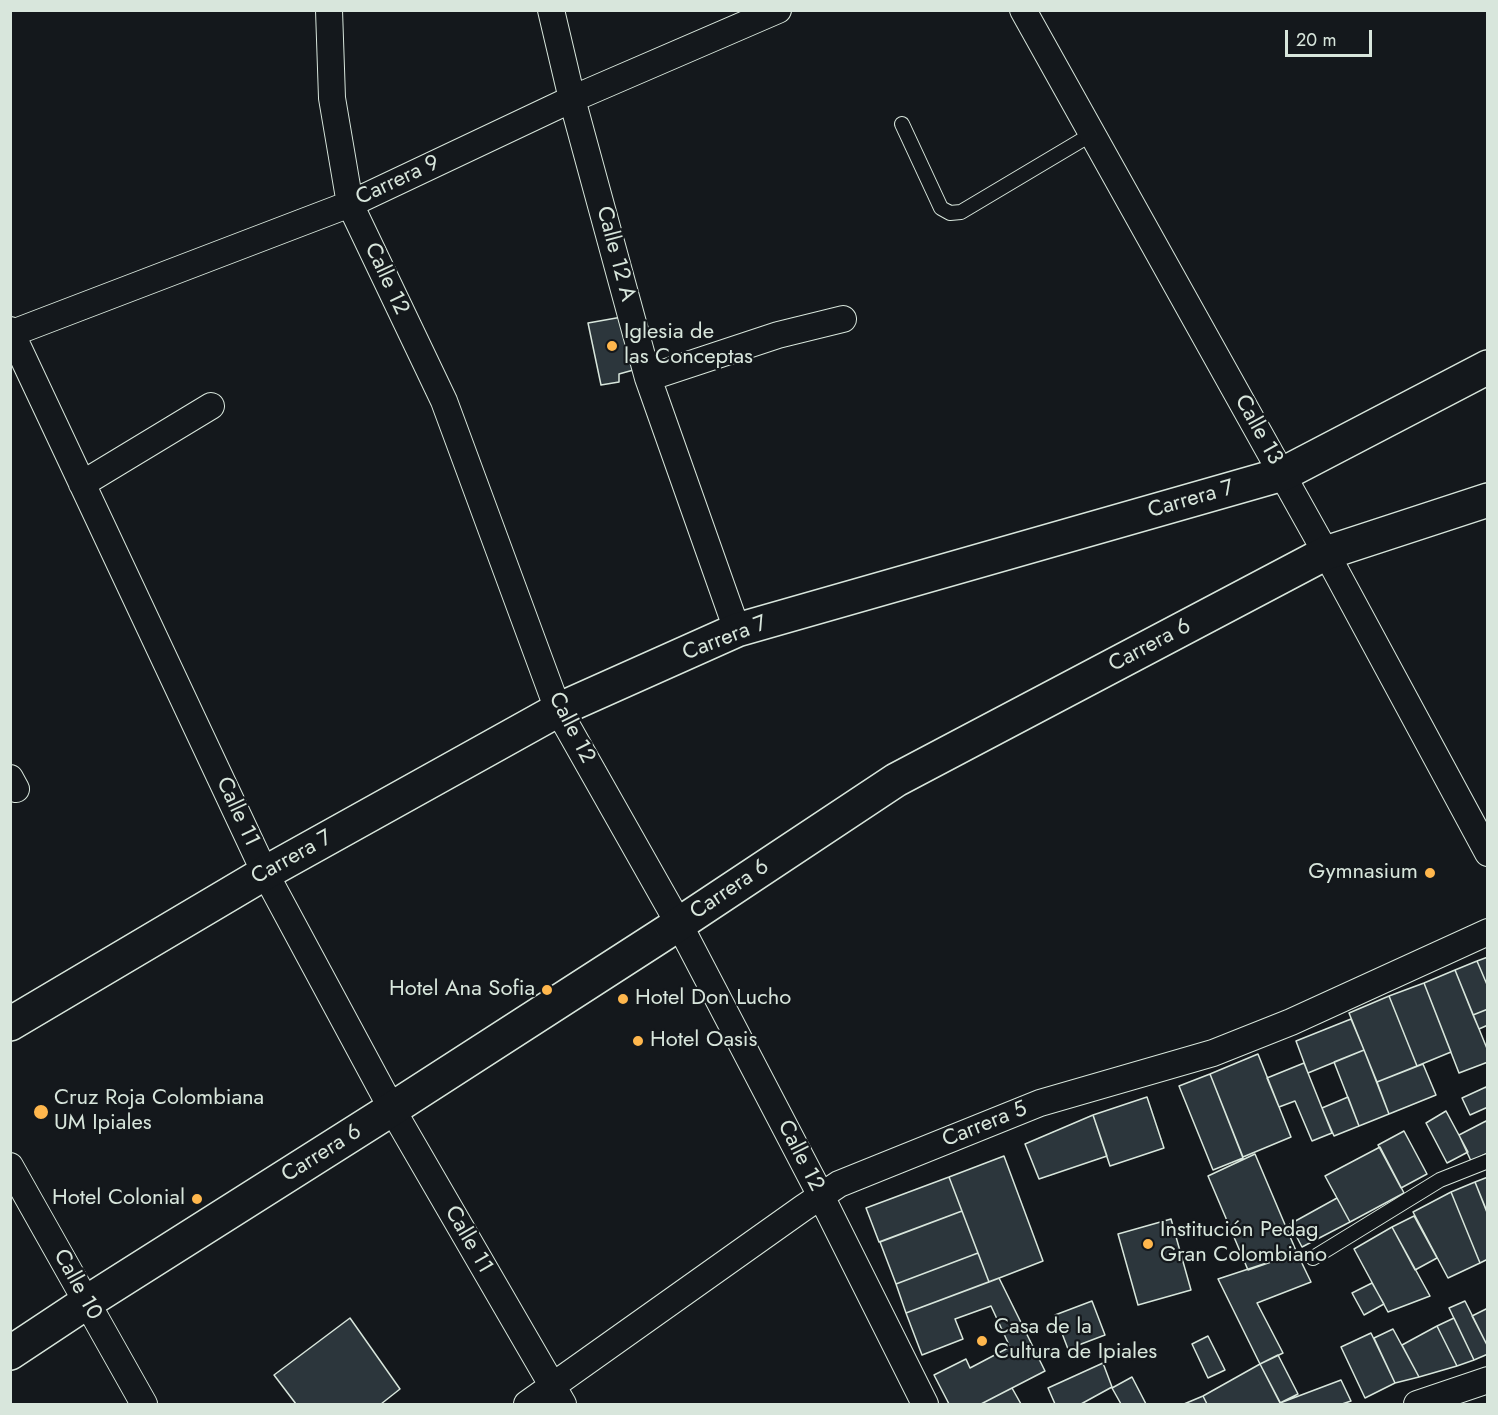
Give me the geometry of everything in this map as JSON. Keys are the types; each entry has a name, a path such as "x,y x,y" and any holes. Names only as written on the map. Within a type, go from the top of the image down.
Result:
{"main road":[{"name":"Carrera 7","path":"10,1024 265,873 558,710 737,630 1283,474 1488,367"},
{"name":"Carrera 6","path":"10,1353 679,924 896,780 1326,552 1488,500"}],"street":[{"name":"Calle 12","path":"329,10 332,98 350,204 444,401 558,710 679,924 821,1196 925,1404"},
{"name":"Calle 12 A","path":"551,10 572,99 648,378 737,630"},
{"name":"Carrera 9","path":"11,333 350,204 572,99 778,10"},
{"name":"Calle 13","path":"1023,10 1326,552 1488,854"},
{"path":"648,378 778,335 843,319"},
{"name":"Calle 11","path":"11,333 265,873 392,1109 558,1396"},
{"path":"82,484 211,406"},
{"name":"Carrera 5","path":"527,1404 558,1396 803,1208 839,1185 1040,1103 1222,1049 1291,1022 1488,932"},
{"name":"Calle 10","path":"10,1166 144,1404"},
{"path":"1417,1404 1488,1380"}],"lane":[{"path":"902,124 941,208 951,213 961,212 1092,134"},
{"path":"1313,1258 1440,1180 1488,1161"}],"building":[{"name":"Iglesia de las Conceptas","path":"622,317 637,369 619,374 619,382 601,385 588,323"},
{"path":"1488,957 1488,987 1477,961"},
{"path":"1477,961 1488,987 1488,1009 1473,1015 1455,970"},
{"path":"1455,970 1488,1051 1488,1062 1459,1073 1424,983"},
{"path":"1424,983 1451,1052 1417,1066 1389,996"},
{"path":"1389,996 1417,1066 1377,1082 1349,1013"},
{"path":"1488,1009 1488,1025 1479,1029 1473,1015"},
{"path":"1351,1019 1364,1050 1308,1073 1296,1041"},
{"path":"1364,1050 1389,1114 1359,1126 1334,1062"},
{"path":"1258,1054 1291,1137 1243,1157 1210,1074"},
{"path":"1304,1063 1332,1133 1312,1141 1295,1101 1279,1107 1267,1078"},
{"path":"1423,1064 1436,1095 1389,1114 1377,1082"},
{"path":"1210,1074 1243,1158 1213,1170 1179,1086"},
{"path":"1486,1087 1488,1107 1470,1115 1462,1098"},
{"path":"1147,1097 1164,1148 1110,1166 1093,1115"},
{"path":"1348,1097 1359,1126 1334,1136 1322,1108"},
{"path":"1446,1111 1468,1152 1447,1163 1426,1123"},
{"path":"1093,1115 1107,1156 1039,1179 1025,1144"},
{"path":"1486,1121 1488,1124 1488,1153 1471,1161 1459,1135"},
{"path":"1404,1131 1427,1174 1401,1188 1378,1145"},
{"path":"1380,1147 1404,1193 1350,1222 1325,1176"},
{"path":"1255,1154 1297,1253 1248,1270 1208,1176"},
{"path":"1004,1156 1043,1261 989,1282 949,1177"},
{"path":"949,1177 962,1211 879,1242 866,1208"},
{"path":"1488,1177 1488,1214 1475,1182"},
{"path":"1475,1182 1488,1215 1488,1259 1480,1263 1451,1192"},
{"path":"1451,1192 1480,1263 1448,1278 1413,1212"},
{"path":"1337,1198 1350,1222 1302,1247 1290,1224"},
{"path":"962,1211 978,1253 896,1284 880,1242"},
{"path":"1414,1216 1437,1258 1415,1270 1392,1227"},
{"path":"1171,1219 1191,1290 1138,1305 1118,1234"},
{"path":"1392,1227 1430,1296 1388,1312 1354,1249"},
{"path":"978,1253 989,1282 906,1313 896,1284"},
{"path":"1297,1253 1311,1282 1257,1303 1283,1353 1260,1364 1218,1279"},
{"path":"999,1278 1045,1371 981,1404 949,1404 934,1375 966,1359 970,1368 1010,1347 991,1306 955,1319 963,1339 922,1355 906,1313"},
{"path":"1372,1283 1384,1304 1364,1315 1352,1293"},
{"path":"1092,1301 1105,1335 1068,1349 1055,1315"},
{"path":"1465,1301 1488,1347 1488,1354 1474,1360 1449,1308"},
{"path":"1488,1308 1488,1347 1472,1316"},
{"path":"350,1318 400,1389 381,1404 296,1404 274,1375"},
{"path":"1454,1318 1474,1360 1457,1366 1437,1326"},
{"path":"1437,1326 1457,1366 1419,1377 1402,1345"},
{"path":"1393,1329 1419,1377 1395,1383 1374,1338"},
{"path":"1371,1333 1395,1383 1365,1398 1341,1347"},
{"path":"1208,1336 1225,1370 1208,1378 1192,1344"},
{"path":"1278,1355 1298,1394 1280,1403 1260,1364"},
{"path":"1103,1363 1112,1387 1081,1404 1055,1404 1048,1388"},
{"path":"1260,1364 1281,1404 1207,1404 1203,1396"},
{"path":"1132,1377 1146,1404 1121,1404 1112,1388"},
{"path":"1341,1380 1351,1401 1342,1404 1280,1403"},
{"path":"1012,1388 1021,1404 981,1404"},
{"path":"1203,1396 1207,1404 1184,1404"}],"place":[{"name":"Iglesia de las Conceptas","path":"612,346"},
{"name":"Gymnasium","path":"1430,873"},
{"name":"Hotel Ana Sofia","path":"547,990"},
{"name":"Hotel Don Lucho","path":"623,999"},
{"name":"Hotel Oasis","path":"638,1041"},
{"name":"Cruz Roja Colombiana UM Ipiales","path":"41,1112"},
{"name":"Hotel Colonial","path":"197,1199"},
{"name":"Institución Pedag Gran Colombiano","path":"1148,1244"},
{"name":"Casa de la Cultura de Ipiales","path":"982,1341"}]}
